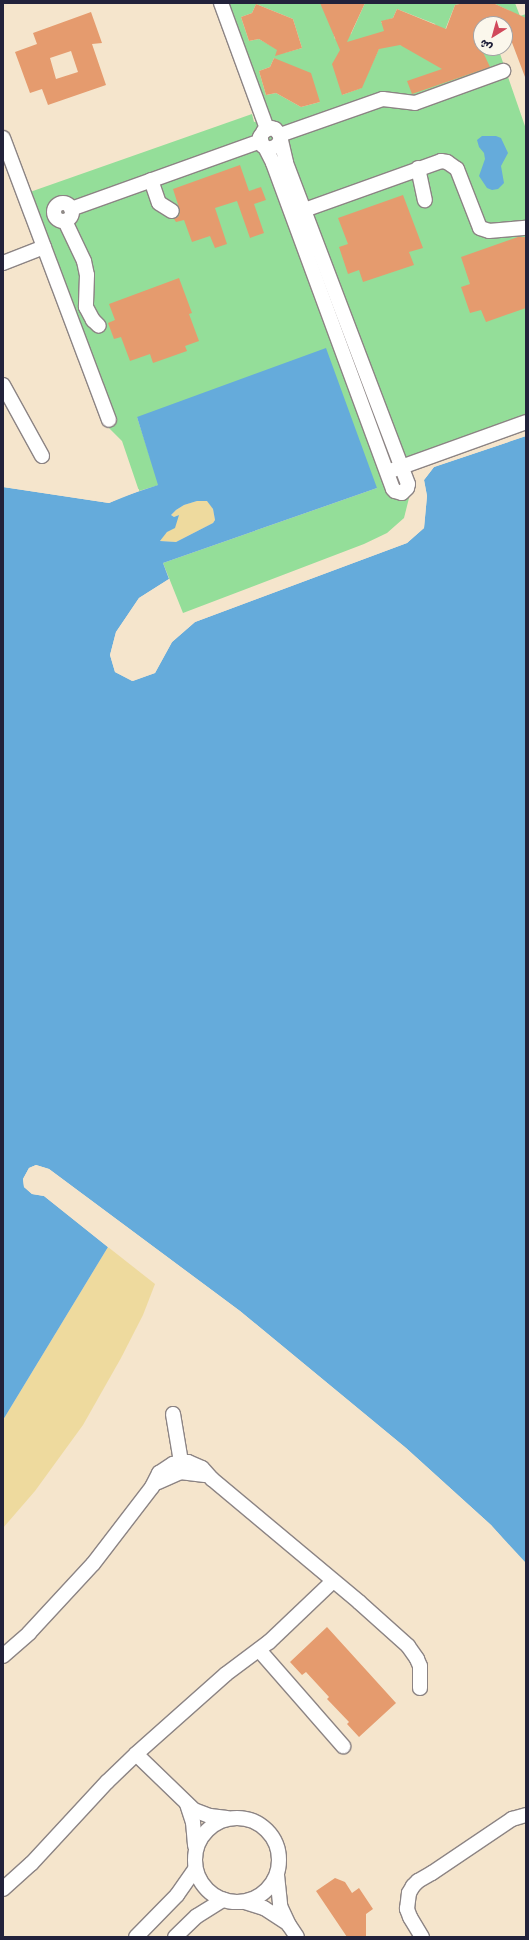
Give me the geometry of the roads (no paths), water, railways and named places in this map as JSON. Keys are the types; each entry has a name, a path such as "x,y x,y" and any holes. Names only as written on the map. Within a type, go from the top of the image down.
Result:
{"street":[{"path":"221,3 273,162 298,212 346,341 408,484 407,488 402,493 395,491 387,472 346,341"},
{"path":"280,137 383,99 415,103 503,71"},
{"path":"265,139 274,148 277,146 280,137"},
{"path":"280,137 298,212"},
{"path":"3,138 109,420"},
{"path":"99,326 92,320 86,307 86,268 68,215 151,180 265,139"},
{"path":"298,212 441,161 453,165 457,169 478,226 483,230 490,231 526,228"},
{"path":"418,168 426,200"},
{"path":"151,180 159,203 172,211"},
{"path":"3,263 44,247"},
{"path":"3,385 42,456"},
{"path":"387,472 526,422"},
{"path":"173,1414 181,1462"},
{"path":"3,1656 29,1633 93,1564 152,1487 162,1470 173,1464 181,1462 196,1464 202,1468 379,1619 413,1652 420,1666 420,1688"},
{"path":"152,1487 165,1478 180,1472 197,1473 212,1478"},
{"path":"3,1889 31,1864 107,1782 136,1754 226,1674 259,1650 333,1581"},
{"path":"259,1650 343,1746"},
{"path":"136,1754 187,1804 202,1814 219,1818 240,1818 253,1821 264,1827 273,1837 278,1849 279,1862 277,1875 279,1901 289,1925 297,1937"},
{"path":"187,1804 195,1831 195,1869 205,1888 213,1896 223,1900 245,1902 273,1912 289,1925"},
{"path":"422,1937 414,1924 417,1897 432,1873 512,1819 526,1815"},
{"path":"195,1850 207,1829 216,1822 227,1818"},
{"path":"506,1823 526,1823"},
{"path":"136,1937 177,1895 195,1869"},
{"path":"245,1902 261,1895 268,1889 277,1875"},
{"path":"176,1937 201,1913 223,1900"}],"water":[{"path":"482,136 496,136 501,138 508,153 501,166 504,183 498,189 492,190 487,188 479,176 485,159 484,153 479,147 477,140"},
{"path":"326,348 377,488 163,563 169,579 139,598 116,632 110,655 115,672 132,681 155,673 172,642 195,622 407,543 424,528 427,496 424,480 434,467 526,436 526,1563 491,1525 406,1448 240,1311 49,1169 36,1165 29,1168 23,1179 24,1187 32,1194 44,1196 108,1247 3,1420 3,487 109,503 158,485 137,417","holes":["197,501 207,501 213,509 215,520 213,523 176,542 160,541 167,532 175,528 179,515 174,517 171,515 176,510 184,505"]}]}
